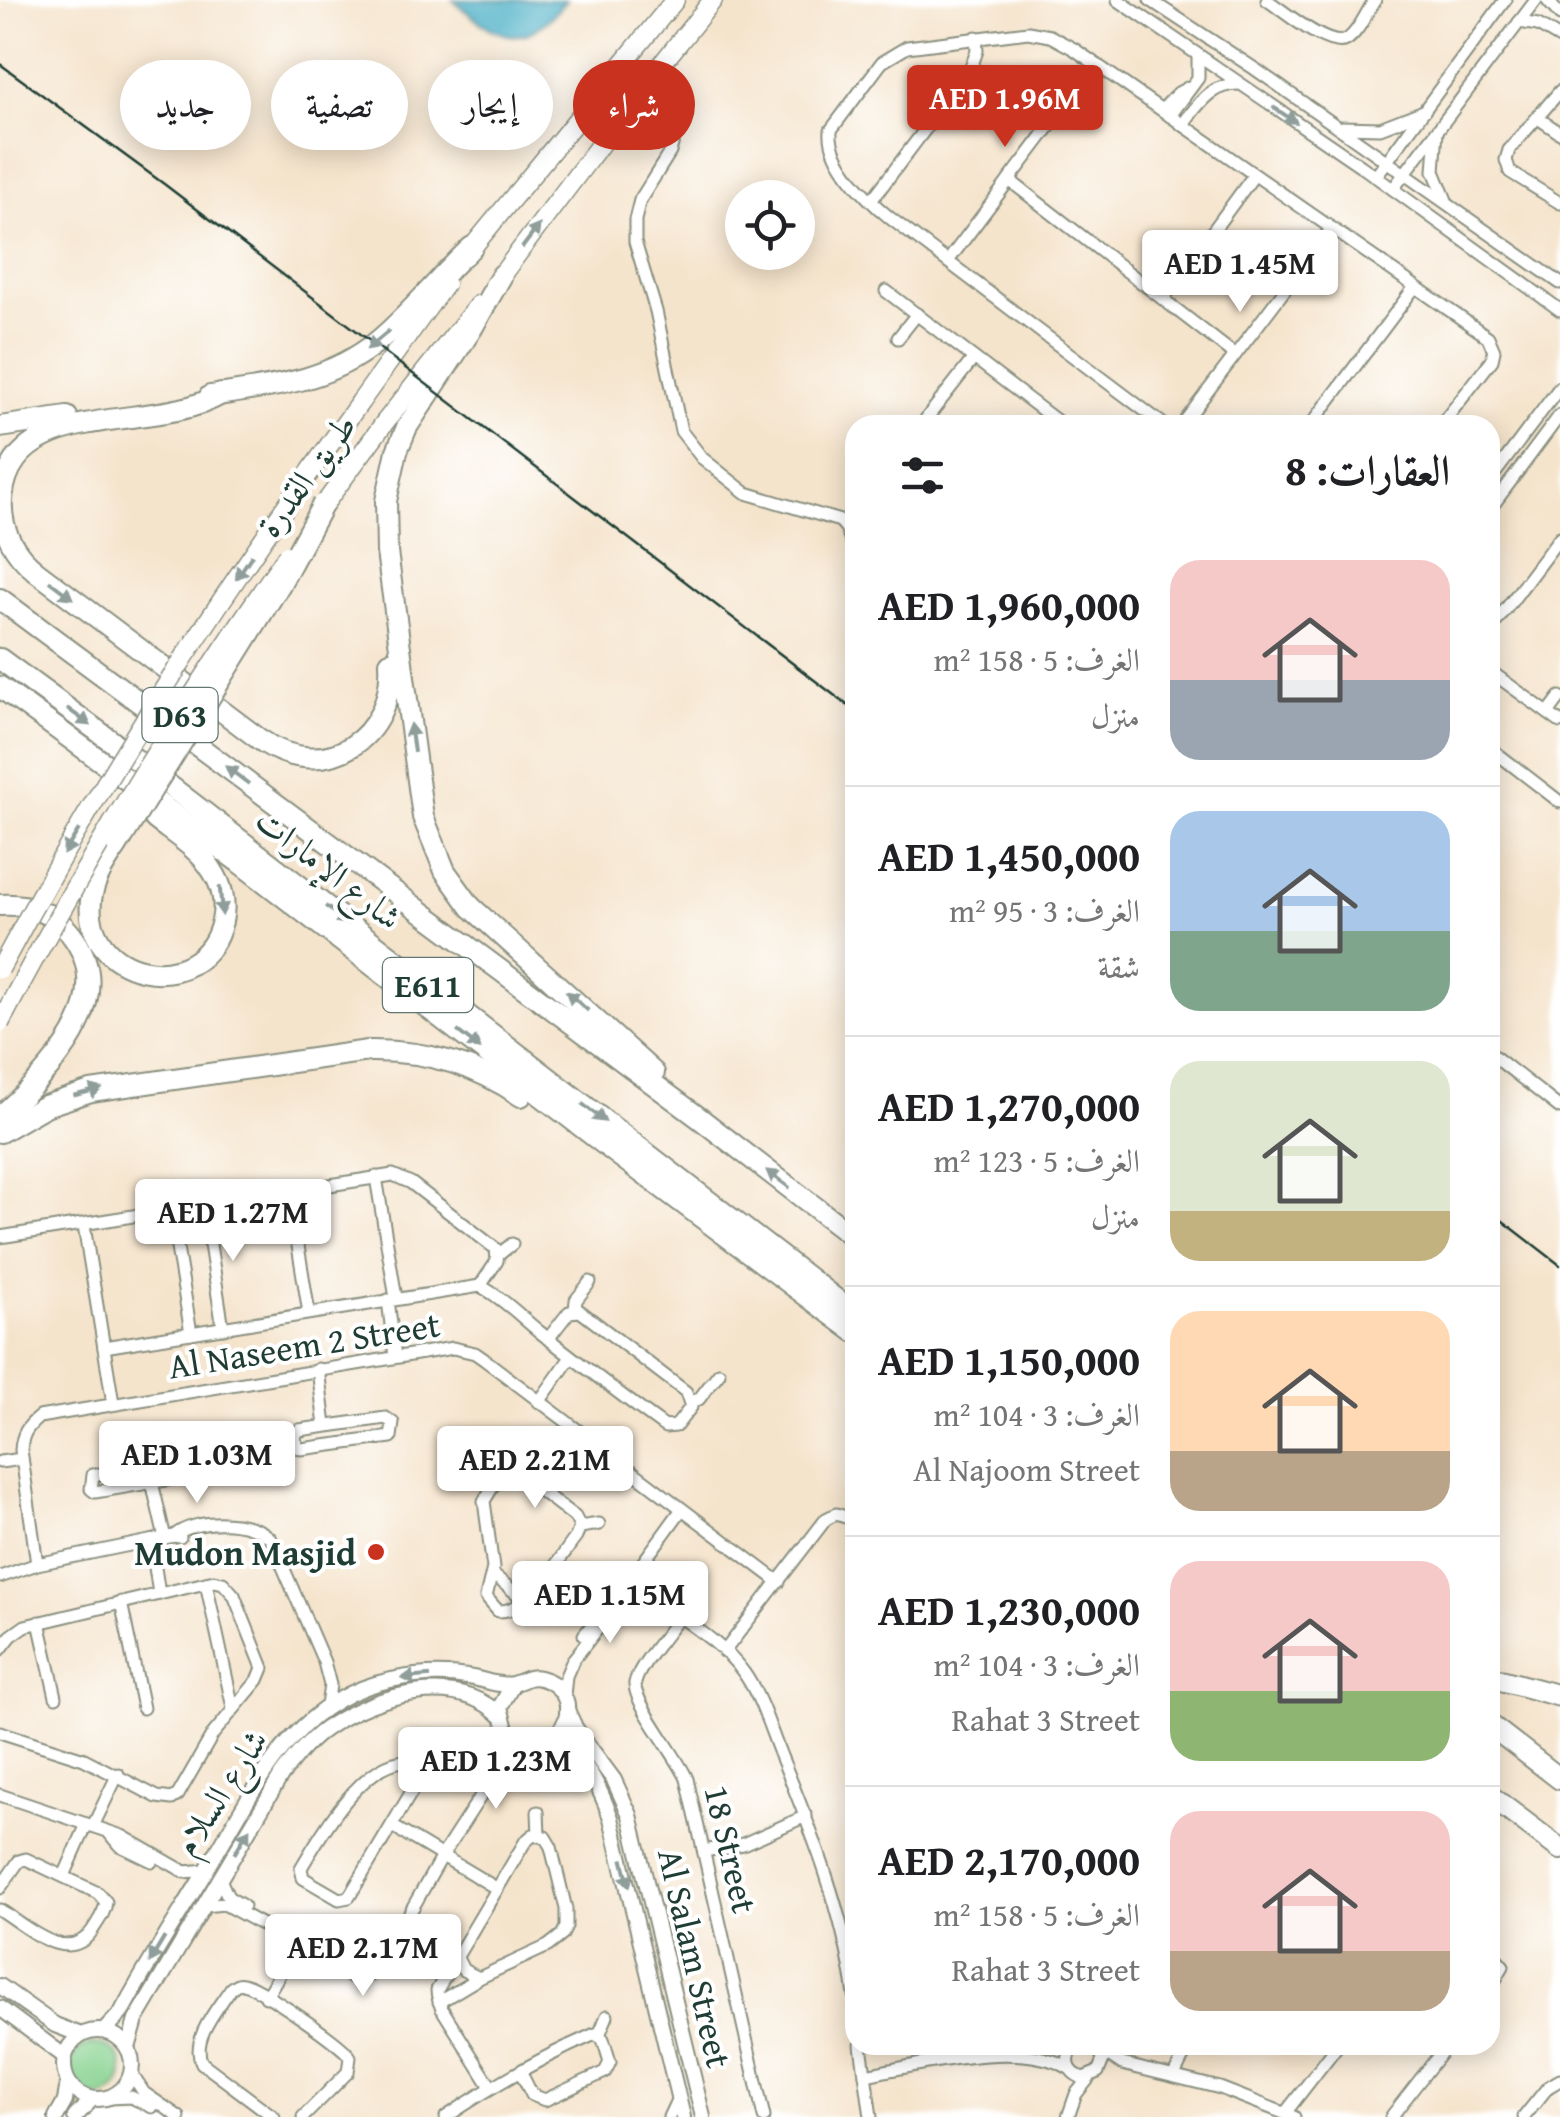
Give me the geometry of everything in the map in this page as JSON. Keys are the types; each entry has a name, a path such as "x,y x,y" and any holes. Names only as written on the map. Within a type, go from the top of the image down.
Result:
{"highway":[{"path":"0,427 300,382 354,358 389,331 472,247"},
{"path":"502,275 471,330 420,405 397,451 386,500 390,571 420,803 427,831 445,871 481,918 608,1028 698,1117"},
{"path":"221,394 185,410 64,428 29,446 12,466 2,504 6,530 18,554 268,746 307,758 338,753 356,744 370,732 386,707 391,679 390,571"},
{"path":"0,698 94,767 209,865 221,889 223,916 214,942 195,962 170,972 152,973 126,965 105,947 93,922 92,895 97,878 116,846 279,586 323,504"},
{"name":"شارع الإمارات","path":"0,600 845,1230"},
{"name":"شارع الإمارات","path":"0,659 845,1306"},
{"path":"0,687 239,862 598,1140 845,1325"},
{"path":"0,906 38,910 64,926 82,952 88,982 82,1014 66,1045 46,1073 5,1112"},
{"path":"0,914 29,917 54,930 73,952 81,980 74,1018 54,1053 5,1112"},
{"path":"0,1132 45,1106 106,1088 368,1052 432,1056 478,1071 507,1086 778,1288 845,1333"},
{"path":"1500,1680 1560,1696"},
{"path":"1500,1733 1560,1778"},
{"path":"1500,1804 1560,1849"}],"main road":[{"name":"طريق القدرة","path":"0,969 57,864 280,514 472,247 675,0"},
{"name":"طريق القدرة","path":"665,60 714,0"},
{"name":"طريق القدرة","path":"0,1023 63,908 220,653 323,504 596,150"}],"street":[{"path":"1118,0 1376,176 1557,310"},
{"path":"1150,0 1560,283"},
{"path":"1268,0 1318,33 1340,34 1360,20 1375,0"},
{"path":"1376,176 1505,0"},
{"path":"1393,189 1536,0"},
{"path":"1547,0 1560,16"},
{"path":"1519,22 1532,23 1556,35 1553,41 1560,48"},
{"path":"1151,415 871,201 833,150 830,135 834,122 877,68 894,54 914,45 1017,32 1038,34 1066,44 1476,331 1485,346 1483,371 1449,415"},
{"path":"871,201 970,70 976,38"},
{"path":"1166,113 1195,82 1198,56"},
{"path":"948,261 1096,64"},
{"path":"1195,82 1212,90"},
{"path":"1182,125 1212,90 1224,84 1240,84"},
{"path":"1560,91 1517,144 1512,161 1522,177 1560,203"},
{"path":"1337,127 1380,128 1424,111"},
{"path":"1538,118 1560,133"},
{"path":"1438,127 1434,171 1442,194 1452,207"},
{"path":"670,150 640,200 635,231 681,431 702,458 746,493 840,521 845,527"},
{"path":"1163,299 1254,175"},
{"path":"1009,180 1235,355"},
{"path":"1190,415 1331,229"},
{"path":"1319,415 1414,288"},
{"path":"886,291 1049,415"},
{"path":"898,338 917,314"},
{"path":"929,415 974,358"},
{"path":"1500,467 1560,387"},
{"path":"1500,496 1560,415"},
{"path":"1500,617 1560,537"},
{"path":"1500,678 1560,722"},
{"path":"1548,713 1560,697"},
{"path":"1500,756 1560,802"},
{"path":"1500,1062 1560,1107"},
{"path":"0,1237 393,1175 411,1183 467,1224 498,1255"},
{"path":"376,1176 392,1299 395,1357"},
{"path":"289,1192 309,1312"},
{"path":"204,1206 223,1328"},
{"path":"171,1211 191,1333"},
{"path":"84,1226 113,1403"},
{"path":"480,1286 498,1255 512,1244"},
{"path":"575,1310 576,1300 590,1282"},
{"path":"104,1346 480,1286 665,1427 680,1423 692,1402 699,1399 719,1373"},
{"path":"548,1339 566,1316 580,1311 686,1392 692,1402"},
{"name":"Al Naseem 2 Street","path":"22,1459 22,1437 28,1425 39,1417 318,1369 464,1349 485,1360 779,1582"},
{"path":"538,1402 571,1356"},
{"path":"318,1369 325,1426"},
{"path":"389,1418 394,1431 388,1438 305,1449 296,1446 299,1430 325,1426 389,1418"},
{"path":"538,1488 581,1435"},
{"path":"0,1462 22,1459 37,1564"},
{"path":"180,1464 178,1478 152,1482 96,1492 91,1489 90,1479 95,1475 180,1464"},
{"path":"508,1469 538,1488 575,1517 580,1527 526,1601 508,1612 490,1606 486,1587 492,1574 484,1501 500,1474 508,1469"},
{"path":"152,1482 170,1537"},
{"path":"600,1618 566,1676 560,1731 542,1743 525,1742 511,1735 500,1716 502,1698 513,1684 556,1672 564,1665 682,1509"},
{"path":"724,1652 826,1519 836,1514 845,1517"},
{"path":"0,1577 37,1564 170,1537 179,1531 236,1524 254,1526 270,1538 324,1662 336,1682 353,1692"},
{"path":"580,1527 599,1524"},
{"path":"150,1541 159,1594"},
{"path":"492,1574 526,1601"},
{"path":"0,1650 11,1636 39,1622 214,1581 230,1588 262,1662 262,1674 204,1748 172,1799 157,1797 118,1774 66,1752 0,1732"},
{"path":"206,1583 233,1708"},
{"path":"650,1595 724,1652 752,1686 806,1816 845,1939"},
{"path":"121,1602 143,1708"},
{"name":"18 Street","path":"679,1618 640,1672 634,1687 682,1765 764,2117"},
{"path":"39,1622 56,1697"},
{"path":"324,1662 330,1685 327,1706"},
{"name":"شارع السلام","path":"104,2031 121,2013 277,1752 292,1735 327,1706 353,1692 391,1680 430,1675 513,1684"},
{"path":"538,1677 553,1683 565,1703"},
{"name":"شارع السلام","path":"128,2048 136,2020 295,1757 328,1726 388,1699 428,1692 467,1695 488,1704 500,1716"},
{"name":"Al Salam Street","path":"565,1703 576,1729 614,1780 630,1816 702,2117"},
{"path":"204,1906 224,1904 245,1912 348,1977 373,1974 504,1760 525,1742"},
{"name":"Al Salam Street","path":"542,1743 562,1746 578,1757 596,1782 612,1818 683,2117"},
{"path":"398,1762 406,1762 414,1766 418,1781 392,1826 349,1896 339,1899 304,1878 301,1868 346,1799 371,1778 398,1762"},
{"path":"64,1876 118,1774"},
{"path":"0,1795 90,1825 151,1857 178,1875 185,1885 187,1900"},
{"path":"538,1812 539,1835"},
{"path":"704,1851 742,1844 806,1816"},
{"path":"392,1826 496,1888"},
{"path":"438,2002 556,1942 566,1927 566,1909 545,1837 539,1835 525,1842 439,1984 438,2002 491,2087"},
{"path":"151,1857 185,1872 206,1870"},
{"path":"0,1888 22,1859 98,1892 106,1902 104,1913 72,1946 54,1944 0,1910"},
{"path":"220,1879 228,1897 245,1912"},
{"path":"266,1997 294,1942"},
{"path":"456,1956 464,1970 479,1978"},
{"path":"274,2117 202,2063 198,2055 202,2037 231,1988 246,1984 341,2046 350,2058 348,2072 303,2117"},
{"path":"0,1986 55,2025 81,2035 104,2031 114,2034 128,2048 131,2073 144,2093 179,2117"},
{"path":"0,2008 64,2056 68,2082 56,2117"},
{"path":"520,2071 536,2098 550,2099 606,2072 610,2062 599,2036 607,2016"},
{"path":"64,2056 81,2035"},
{"path":"446,2117 520,2071 589,2036 599,2036"},
{"path":"862,2055 871,2117"},
{"path":"865,2075 963,2055"},
{"path":"1017,2055 1042,2058 1094,2075 1131,2067"},
{"path":"1042,2058 1052,2055"},
{"path":"1073,2055 1074,2098"},
{"path":"1068,2117 1074,2098 1103,2060 1100,2055"},
{"path":"1109,2055 1131,2067 1237,2093 1290,2115 1331,2055"},
{"path":"1174,2075 1184,2055"},
{"path":"1391,2117 1439,2055"},
{"path":"109,2098 123,2088 131,2073"},
{"path":"1524,2117 1551,2078 1560,2076"},
{"path":"68,2082 82,2096 138,2099 166,2117"},
{"path":"669,2117 678,2098"},
{"path":"75,2117 92,2099"}],"green space":[{"path":"96,2044 115,2052 123,2071 115,2090 96,2098 77,2090 69,2071 77,2052"}],"water":[{"path":"453,0 566,0 537,28 511,35 497,32"}],"railway":[{"path":"0,64 164,184 845,703"},
{"path":"1500,1219 1560,1265"}],"place":[{"name":"Mudon Masjid","path":"376,1552"}]}
